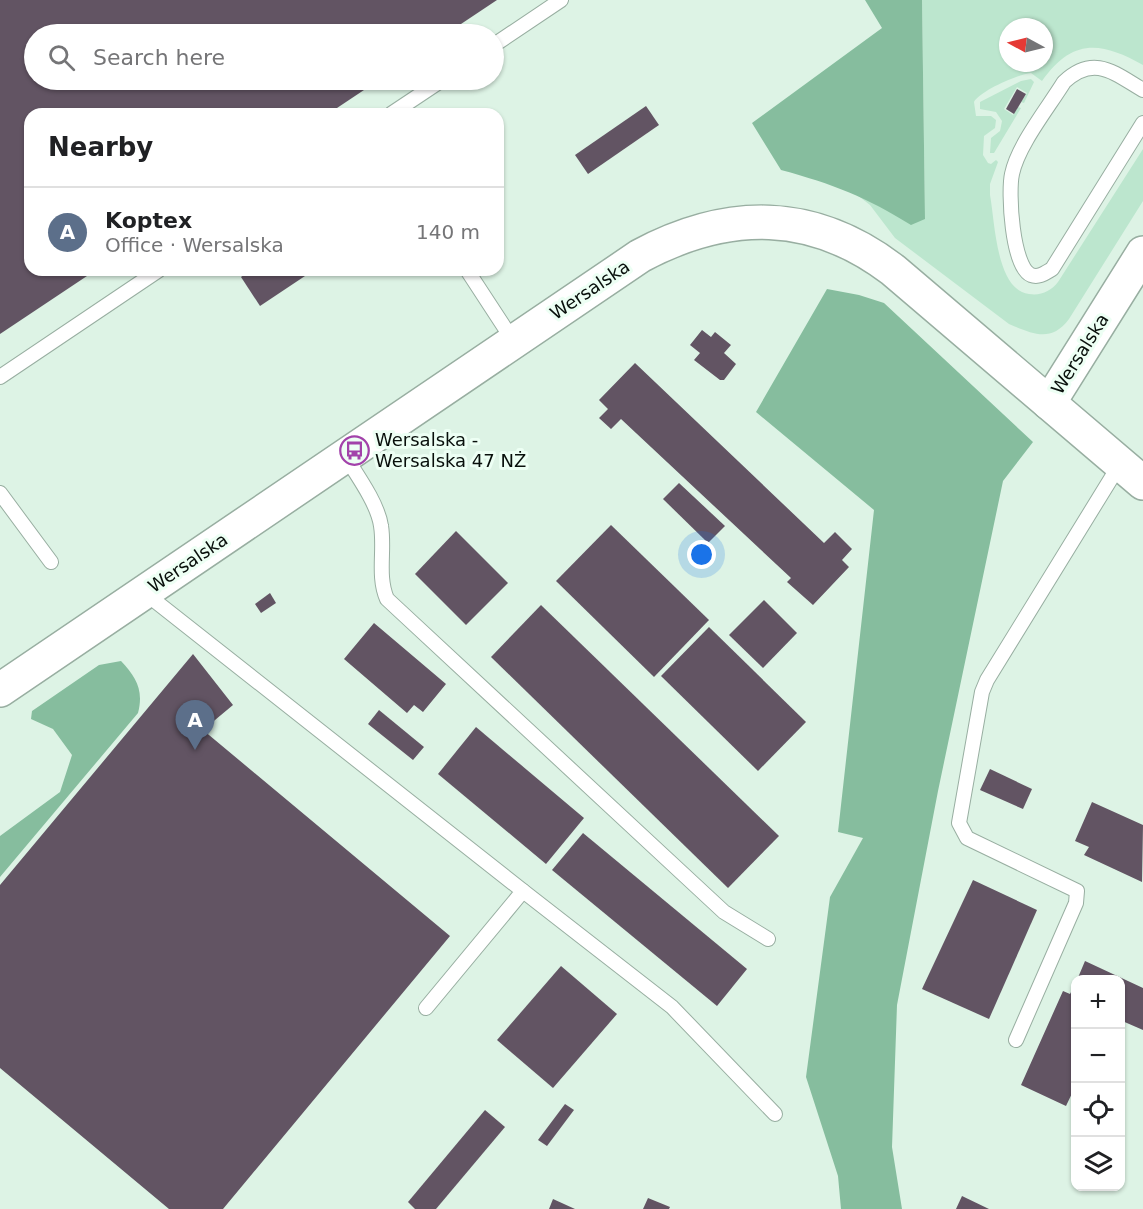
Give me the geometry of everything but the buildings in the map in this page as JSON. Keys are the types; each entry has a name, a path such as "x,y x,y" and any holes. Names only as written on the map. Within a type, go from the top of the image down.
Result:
{"street":[{"name":"Wersalska","path":"0,690 640,256 672,240 724,225 774,223 821,230 841,237 875,256 1049,403 1143,253"},
{"path":"1049,403 1132,473"}],"lane":[{"path":"504,38 561,0"},
{"path":"1143,90 1101,67 1087,67 1074,73 1064,82 1017,158 1009,196 1018,255 1023,269 1031,275 1041,276 1052,269 1143,123"},
{"path":"400,108 427,90"},
{"path":"0,377 150,276"},
{"path":"471,276 514,342"},
{"path":"345,456 368,493 381,524 382,588 387,599 724,912 768,939"},
{"path":"1016,1040 1076,903 1077,891 967,838 958,823 982,692 1132,473"},
{"path":"0,493 51,562"},
{"path":"145,593 672,1007 775,1114"},
{"path":"426,1008 523,891"}],"green space":[{"path":"865,0 922,0 925,219 911,225 849,192 781,170 752,123 882,28"},
{"path":"922,0 1143,0 1143,65 1114,51 1088,48 1076,51 1053,67 1053,18 999,18 999,72 1049,72 1042,81 1031,73 1009,80 984,93 974,102 976,116 991,116 996,120 995,128 984,136 983,155 988,163 991,164 996,160 998,162 990,184 990,195 1003,268 1018,290 1029,294 1045,292 1058,282 1143,149 1143,201 1062,327 1048,334 1041,334 1009,324 895,238 870,205 856,194 879,205 925,219"},
{"path":"1031,79 1034,82 1024,103 1021,102 1027,93 1017,87 1004,109 1013,115 1018,107 1021,108 994,153 990,153 991,138 1000,131 1002,121 996,112 980,109 980,102 1021,81"},
{"path":"827,289 859,295 884,303 1033,442 1003,481 938,791 897,1005 892,1147 902,1209 841,1209 838,1176 806,1077 830,897 863,838 838,832 874,510 756,412"},
{"path":"121,661 137,684 140,697 138,713 0,877 0,836 60,792 72,755 53,729 31,719 32,711 99,665"}],"place":[{"name":"Wersalska - Wersalska 47 NŻ","path":"354,450"},
{"name":"Koptex","path":"195,750"}]}
